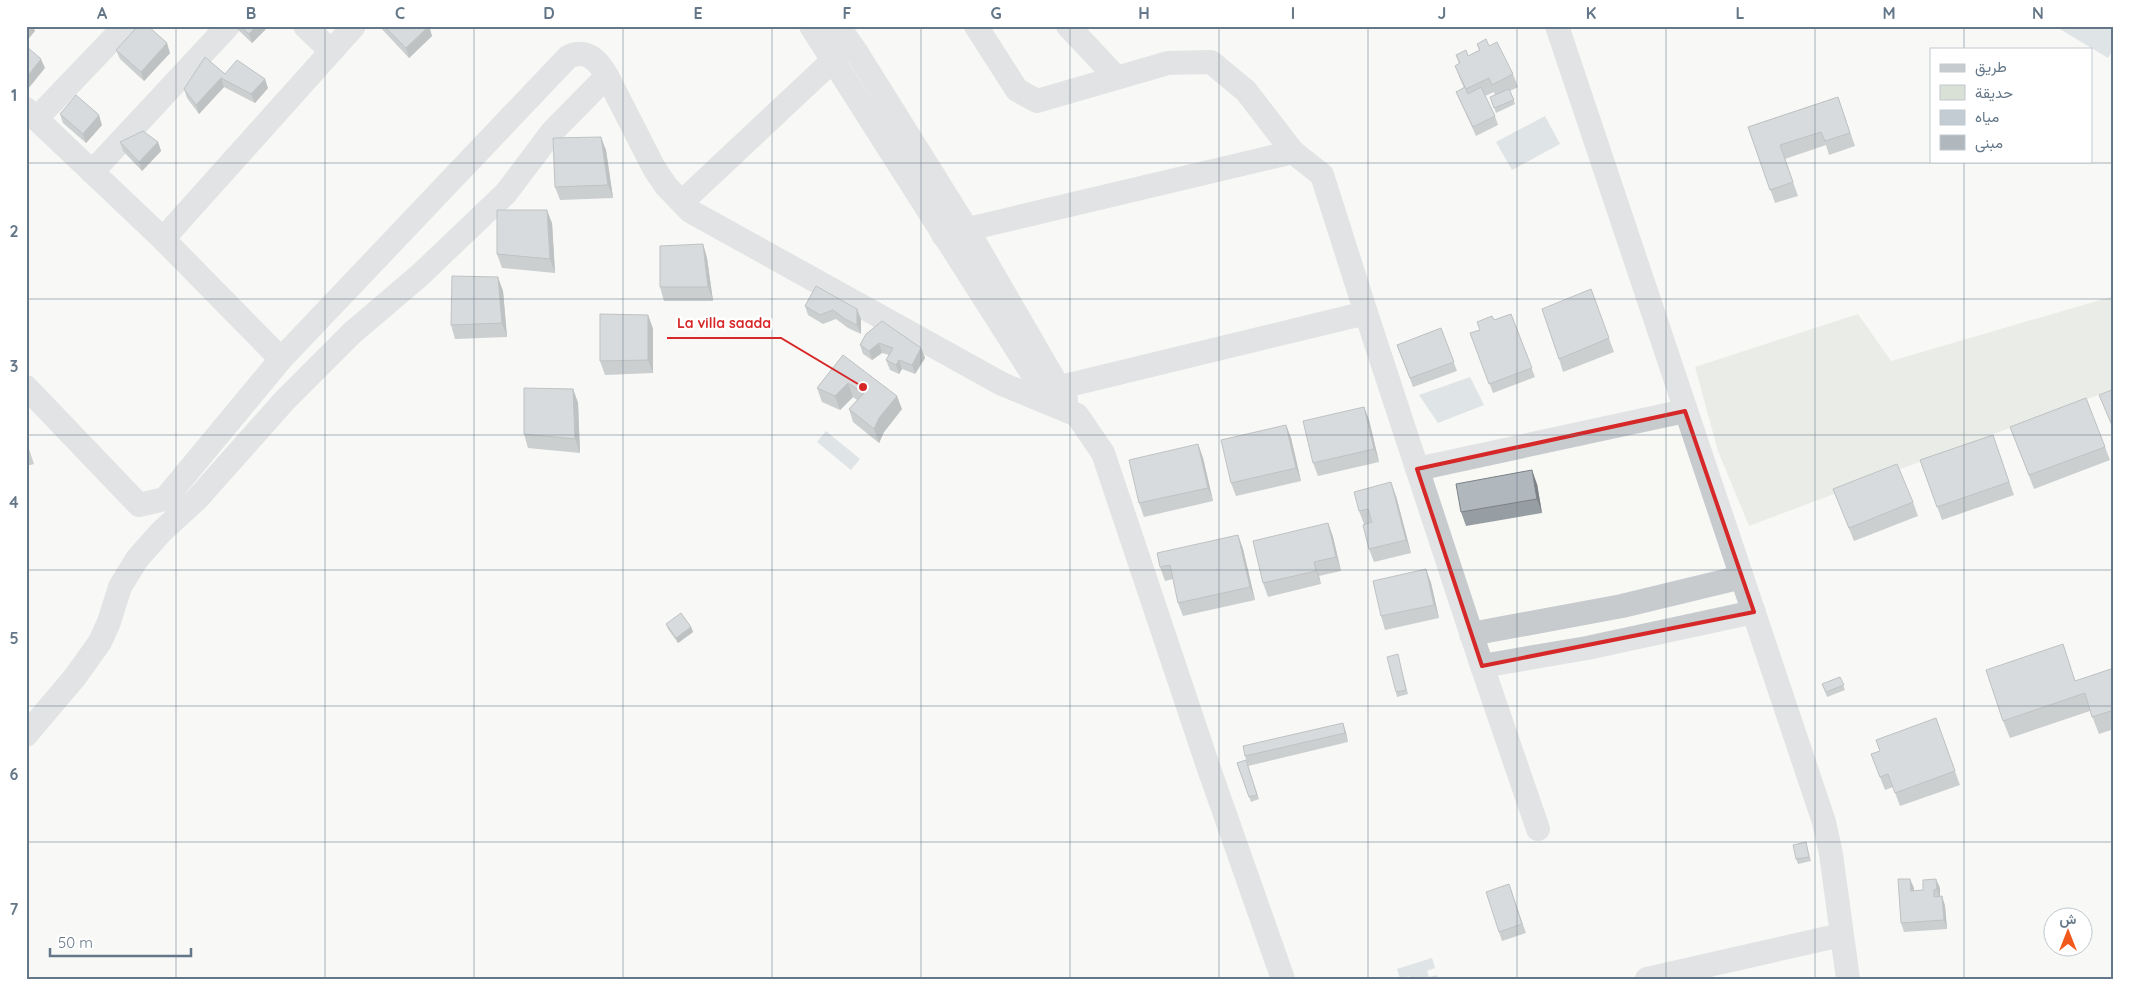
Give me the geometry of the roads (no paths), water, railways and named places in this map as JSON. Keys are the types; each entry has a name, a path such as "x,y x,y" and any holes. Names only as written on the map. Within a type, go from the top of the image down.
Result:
{"street":[{"path":"124,26 31,114 162,239 281,360"},
{"path":"92,172 228,26"},
{"path":"305,26 331,51"},
{"path":"162,239 354,26"},
{"path":"812,26 841,43 966,229 1050,394"},
{"path":"976,26 1017,90 1037,101 1168,63 1211,62 1246,91 1293,152 1322,176 1471,634 1538,829"},
{"path":"1068,26 1116,77"},
{"path":"1557,26 1824,822 1831,854 1848,979"},
{"path":"682,202 841,43"},
{"path":"841,43 942,235 1050,394 1077,416 1103,453 1208,766 1283,979"},
{"path":"26,387 139,505 166,499 281,360 568,57 576,53 586,54 593,58 607,76 654,168 666,186 690,211 764,254 1002,384 1050,394 1366,313"},
{"path":"26,736 75,678 100,642 109,622 120,587 138,559 161,532 197,499 285,400 352,333 420,275 506,193 552,132 607,76"},
{"path":"942,235 1293,152"},
{"path":"1417,469 1685,411"},
{"path":"1471,634 1574,616 1742,578"},
{"path":"1482,666 1587,648 1754,612"},
{"path":"1574,616 1587,648"},
{"path":"1647,979 1841,935"}],"water":[{"path":"2055,26 2114,26 2114,48 2108,58"},
{"path":"1545,116 1560,144 1512,170 1496,142"},
{"path":"1470,377 1484,405 1438,423 1419,395"},
{"path":"826,431 860,459 851,470 817,442"},
{"path":"1432,958 1435,968 1427,971 1429,977 1437,975 1438,979 1410,979 1409,976 1400,979 1397,969"}],"place":[{"name":"La villa saada","path":"863,387"}]}
